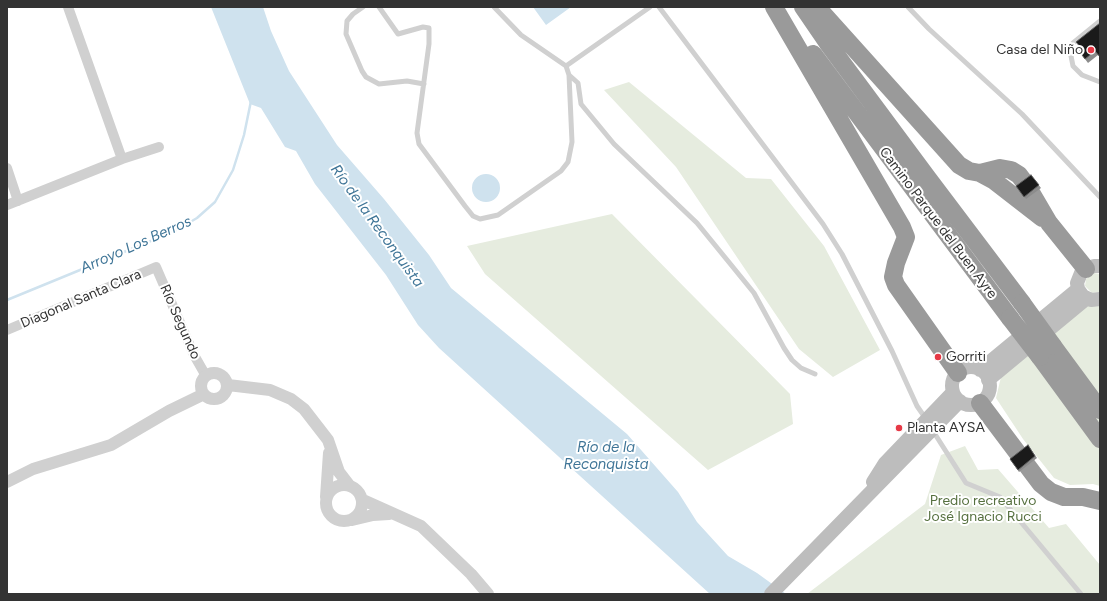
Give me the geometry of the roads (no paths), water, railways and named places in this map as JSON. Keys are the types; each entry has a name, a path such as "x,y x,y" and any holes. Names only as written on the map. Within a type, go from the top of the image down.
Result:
{"highway":[{"name":"Camino Parque del Buen Ayre","path":"776,7 1010,318 1046,352 1100,410"},
{"path":"776,7 906,237 896,263 894,277 896,286 958,372"},
{"name":"Camino Parque del Buen Ayre","path":"803,7 922,171 1022,303 1046,352 1100,439"},
{"path":"817,7 959,165 969,171 980,173 994,180 1049,223 1093,268"},
{"path":"980,173 1000,168 1011,170 1018,175 1029,188 1049,223"},
{"path":"980,403 1041,484 1051,492 1064,497 1094,499 1100,501"}],"main road":[{"path":"984,375 1088,295 1078,278 1093,268"},
{"path":"972,367 984,375 989,393 980,403 970,405 957,397 952,385 958,372 964,368 972,367"},
{"path":"771,594 792,575 860,503 929,425 957,397"}],"street":[{"path":"68,7 122,159"},
{"path":"7,205 122,159 159,147"},
{"path":"7,168 18,201"},
{"name":"Diagonal Santa Clara","path":"7,330 156,267"},
{"name":"Río Segundo","path":"156,267 194,355 206,376"},
{"path":"218,373 224,377 228,385 226,393 218,399 209,398 204,394 201,384 206,376 218,373"},
{"path":"228,385 270,390 291,399 304,409 328,440 334,453 339,472 349,485 359,491 363,500 360,512 351,520"},
{"path":"7,482 33,469 112,445 169,410 204,394"},
{"path":"328,440 330,462 326,501 329,513 333,517 345,521 373,515 393,514"},
{"path":"326,501 331,490 342,484 349,485"},
{"path":"363,500 416,523 432,535 488,594"}],"lane":[{"path":"363,7 353,14 347,22 346,34 366,77 379,84 407,81 424,84"},
{"path":"379,7 398,34 423,27 430,28 417,133 420,144 465,206 473,216 480,219 498,215 561,171 568,162 572,142 569,75 566,66 521,35 494,7"},
{"path":"566,66 650,7"},
{"path":"659,7 822,224 842,254 892,351 917,406 966,483 1000,497 1081,594"},
{"path":"908,7 929,29 1022,114 1100,197"},
{"path":"1100,21 1073,43 1070,51 1073,66 1082,75 1100,82"},
{"path":"569,75 578,83 581,104 614,144 697,223 754,293 792,360 801,368 815,374"}],"water":[{"name":"Río de la Reconquista","path":"211,7 263,7 271,31 289,71 337,145 384,199 429,255 451,288 627,434 678,492 697,522 728,556 757,573 786,594 710,594 439,348 418,325 386,275 315,184 296,151 285,147 261,108 250,104"},
{"path":"533,7 571,7 546,25"},
{"path":"486,174 496,178 500,188 496,198 486,202 476,198 472,188 476,178"}],"waterway":[{"name":"Arroyo Los Berros","path":"7,300 175,231 197,218 215,202 233,170 244,135 251,101"}],"place":[{"name":"Casa del Niño","path":"1091,50"},
{"name":"Gorriti","path":"938,357"},
{"name":"Planta AYSA","path":"899,428"}],"park label":[{"name":"Predio recreativo José Ignacio Rucci","path":"983,510"}]}
